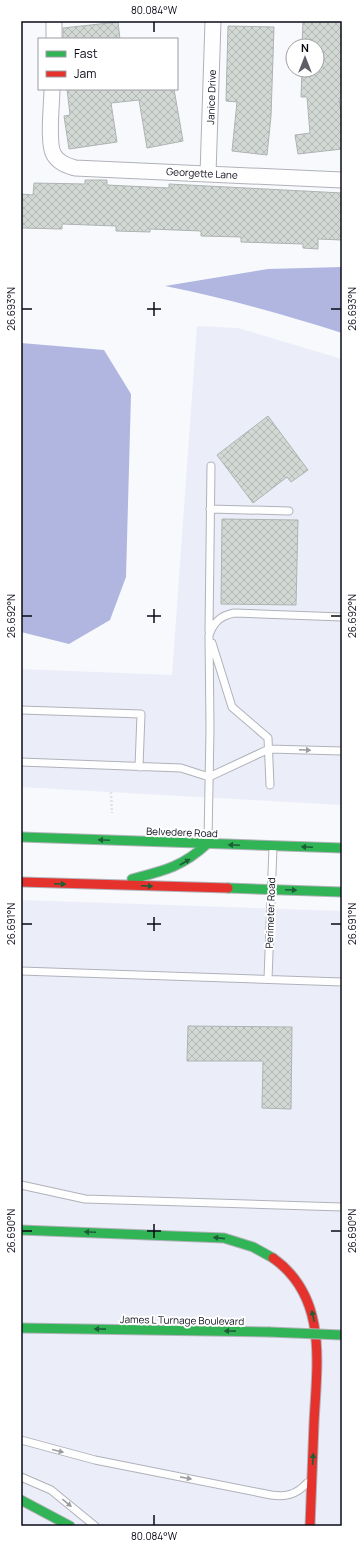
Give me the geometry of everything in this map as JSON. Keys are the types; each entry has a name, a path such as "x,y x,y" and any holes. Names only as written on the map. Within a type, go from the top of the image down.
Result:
{"street":[{"path":"54,21 54,38"},
{"name":"Janice Drive","path":"208,174 213,21"},
{"name":"Georgette Lane","path":"52,90 50,142 53,154 62,164 75,168 342,180"},
{"name":"Belvedere Road","path":"21,837 342,848"},
{"path":"108,885 163,871 183,864 196,855 207,844"},
{"path":"21,882 342,892"},
{"path":"21,1230 224,1238 254,1246 276,1259 298,1283 304,1292 310,1305 314,1322 317,1353 310,1526"},
{"name":"James L Turnage Boulevard","path":"21,1328 269,1332 342,1335"},
{"path":"21,1500 70,1526"}],"lane":[{"path":"207,844 209,777 211,466"},
{"path":"210,509 289,511"},
{"path":"270,785 268,738 232,707 209,635 212,626 225,615 234,613 342,617"},
{"path":"21,710 142,714 139,767"},
{"path":"21,762 181,768 209,777 269,749 342,751"},
{"name":"Perimeter Road","path":"268,979 273,846"},
{"path":"21,971 342,982"},
{"path":"21,1185 85,1199 342,1207"},
{"path":"21,1440 95,1460 279,1496 292,1495 297,1492 312,1475"},
{"path":"21,1477 51,1490 95,1526"}],"path":[{"path":"111,792 112,813"}],"shaded area":[{"path":"197,326 238,328 342,359 342,805 21,787 21,669 172,675"},
{"path":"21,900 342,911 342,1526 21,1526"}],"water":[{"path":"342,267 342,333 254,307 165,286 268,269"},
{"path":"21,343 104,350 131,394 126,577 110,620 69,644 21,632"}],"building":[{"path":"303,21 342,21 342,98 339,98 342,119 342,149 298,154 295,135 310,133 307,97 301,97 302,78 325,78 325,38 302,38"},
{"path":"118,22 120,38 63,38 63,28"},
{"path":"228,26 274,27 271,116 267,155 232,151 237,102 226,101"},
{"path":"67,90 174,90 183,141 147,148 139,100 111,103 117,142 69,149 64,116 70,115"},
{"path":"85,180 107,180 107,185 169,188 169,184 342,193 342,240 318,239 318,249 303,248 303,244 241,242 241,237 201,236 201,231 150,229 150,232 116,231 116,226 62,224 62,229 21,228 21,194 33,195 34,183 85,184"},
{"path":"268,416 308,470 291,482 287,477 253,503 217,455"},
{"path":"222,519 298,520 296,605 221,604"},
{"path":"188,1026 292,1027 291,1109 262,1108 263,1061 187,1061"}],"traffic: fast":[{"path":"21,837 342,848"},
{"path":"132,879 172,867 189,858 207,844"},
{"path":"228,888 342,892"},
{"path":"21,1230 224,1238 253,1247 273,1258"},
{"path":"21,1328 269,1332"},
{"path":"269,1332 342,1335"},
{"path":"21,1500 70,1526"}],"traffic: jam":[{"path":"21,882 228,888"},
{"path":"273,1258 291,1274 303,1292 311,1312 315,1333 317,1377 310,1526"}]}
